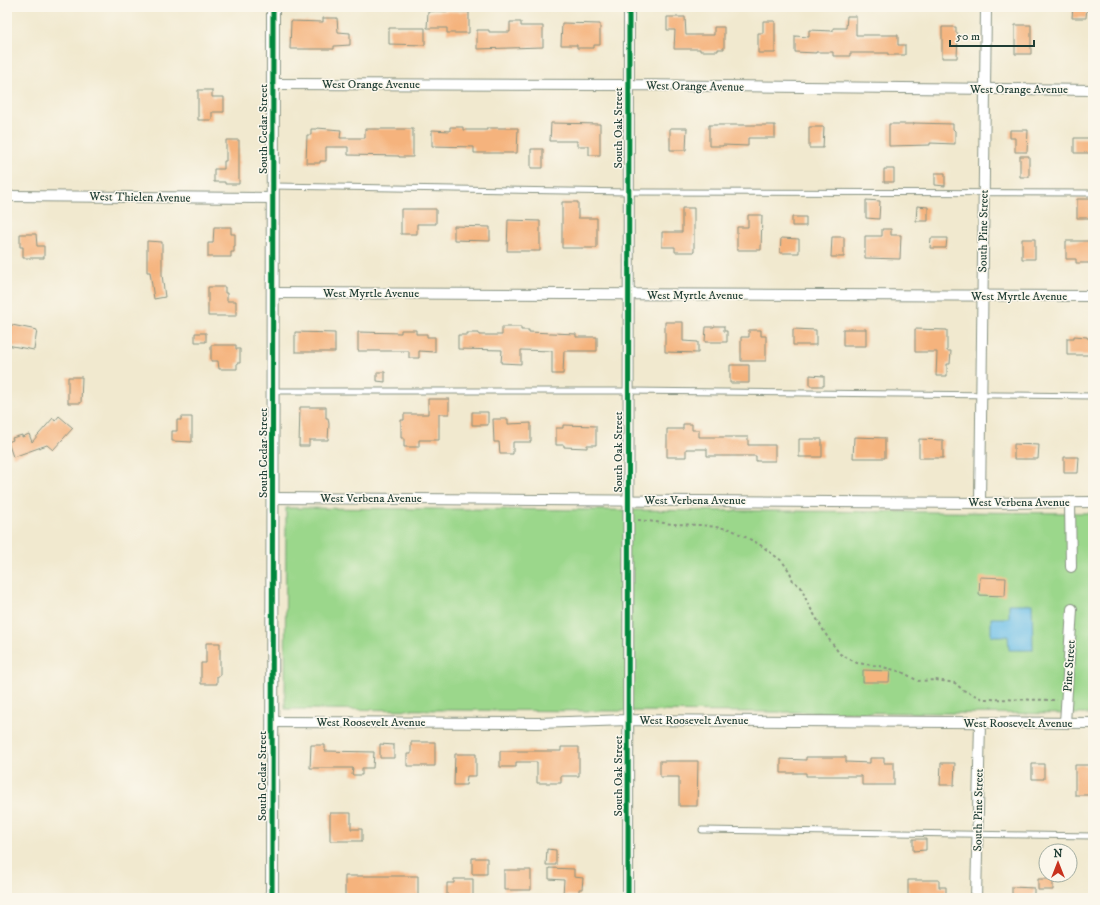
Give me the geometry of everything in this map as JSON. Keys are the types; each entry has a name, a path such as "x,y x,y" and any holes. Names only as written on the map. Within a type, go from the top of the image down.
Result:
{"street":[{"name":"South Cedar Street","path":"272,898 273,7"},
{"name":"South Oak Street","path":"628,898 629,7"},
{"name":"South Pine Street","path":"980,503 986,7"},
{"name":"West Orange Avenue","path":"273,84 628,85 1093,90"},
{"name":"West Thielen Avenue","path":"7,196 273,192"},
{"name":"West Myrtle Avenue","path":"273,293 1093,296"},
{"name":"West Verbena Avenue","path":"273,498 980,503 1093,502"},
{"path":"1070,502 1071,567"},
{"name":"Pine Street","path":"1064,723 1072,609"},
{"name":"West Roosevelt Avenue","path":"272,722 538,723 628,720 1093,723"},
{"name":"South Pine Street","path":"976,898 980,723"}],"lane":[{"path":"273,192 1093,193"},
{"path":"273,391 628,391 1093,396"},
{"path":"702,830 1093,836"}],"path":[{"path":"628,519 730,529 759,544 782,561 790,572 793,581 801,586 808,604 828,638 840,654 857,663 902,672 918,680 936,680 955,684 963,690 983,699 1066,700"}],"green space":[{"path":"286,508 1093,513 1093,714 285,709"}],"water":[{"path":"1009,604 1032,604 1033,650 1009,650 1008,636 991,636 991,618 1009,618"}],"building":[{"path":"1073,7 1087,7 1086,18 1072,18"},
{"path":"428,12 469,12 469,33 447,33 447,28 427,28"},
{"path":"847,16 856,16 856,35 898,35 898,45 905,45 905,55 888,55 888,53 850,53 850,56 833,56 833,52 795,52 795,36 809,37 809,30 833,31 833,28 846,28"},
{"path":"667,17 685,17 686,35 714,35 714,27 724,27 724,49 718,49 718,51 700,51 700,49 674,49 675,30 667,30"},
{"path":"323,18 337,18 338,32 350,33 350,45 334,46 334,49 290,49 291,21 323,22"},
{"path":"763,21 775,21 775,53 758,53 758,33 763,33"},
{"path":"510,22 521,22 521,26 543,26 543,47 477,49 477,30 489,30 489,32 510,32"},
{"path":"562,23 600,24 600,45 594,45 594,48 577,48 577,45 561,45"},
{"path":"1015,25 1031,25 1031,54 1015,54"},
{"path":"942,27 956,27 956,33 958,33 957,58 942,58"},
{"path":"389,28 425,28 425,45 389,44"},
{"path":"198,90 212,90 212,97 224,97 224,112 212,112 212,120 198,120"},
{"path":"551,123 600,124 600,155 589,155 589,146 577,146 577,141 550,141"},
{"path":"889,124 953,124 953,129 955,131 955,144 930,143 930,145 889,146"},
{"path":"709,125 775,125 775,138 748,138 748,146 709,146"},
{"path":"450,127 463,127 463,130 518,128 517,153 474,153 474,147 432,146 432,130 450,131"},
{"path":"809,127 824,127 823,148 809,148"},
{"path":"670,128 687,128 686,150 670,150"},
{"path":"311,129 341,130 340,138 365,138 365,129 413,129 413,157 348,155 348,147 326,147 326,161 320,161 320,163 306,163 307,135 311,135"},
{"path":"1010,130 1028,130 1027,152 1015,152 1015,138 1010,138"},
{"path":"1074,138 1093,138 1093,153 1074,153"},
{"path":"226,140 239,140 239,184 214,182 214,169 224,169 224,161 226,161"},
{"path":"531,149 543,149 543,168 531,168"},
{"path":"1020,156 1029,156 1029,177 1020,177"},
{"path":"884,169 894,169 894,182 884,182"},
{"path":"935,173 945,173 945,186 935,185"},
{"path":"1077,199 1093,199 1093,218 1077,218"},
{"path":"866,200 880,201 879,219 866,218"},
{"path":"562,202 578,202 578,218 597,218 597,248 562,248"},
{"path":"917,206 928,207 928,221 916,221"},
{"path":"682,208 694,208 694,252 675,252 675,247 662,247 662,232 682,232"},
{"path":"401,209 436,209 436,224 417,224 417,234 401,234"},
{"path":"748,215 762,215 761,250 737,250 737,227 748,227"},
{"path":"792,217 806,217 806,226 792,226"},
{"path":"508,220 540,221 540,251 507,251"},
{"path":"454,226 490,227 490,241 454,240"},
{"path":"214,227 231,227 231,234 235,234 234,252 231,252 231,257 208,257 208,243 213,243"},
{"path":"882,229 891,229 891,235 901,235 900,259 865,258 865,236 882,236"},
{"path":"20,234 36,234 37,246 44,246 44,258 23,258 23,247 20,247"},
{"path":"832,237 844,237 844,257 831,257"},
{"path":"781,238 799,239 799,253 780,253"},
{"path":"931,238 947,238 946,248 930,248"},
{"path":"1022,239 1035,239 1035,259 1022,259"},
{"path":"147,241 162,242 162,275 165,297 154,299 150,272 147,272"},
{"path":"1066,241 1093,241 1093,259 1091,259 1091,263 1076,263 1076,259 1066,259"},
{"path":"208,287 225,287 227,301 236,301 236,316 208,316"},
{"path":"665,322 683,322 683,341 698,342 698,353 665,352"},
{"path":"7,324 37,330 34,350 7,345"},
{"path":"724,326 724,331 727,331 727,342 705,342 706,327"},
{"path":"502,327 521,327 521,330 529,330 529,332 576,334 576,337 597,337 597,351 564,351 563,374 552,374 552,351 521,350 521,364 501,363 502,350 458,349 458,335 479,333 479,335 502,335"},
{"path":"793,329 816,330 816,345 793,345"},
{"path":"843,329 866,329 866,346 843,346"},
{"path":"915,329 947,330 947,351 951,351 950,364 947,364 947,376 936,376 937,352 915,352"},
{"path":"401,330 416,330 416,334 427,334 427,337 435,337 435,352 419,351 419,358 409,358 409,351 358,351 358,332 401,333"},
{"path":"749,330 761,330 761,336 766,336 766,361 741,361 741,337 749,337"},
{"path":"295,332 335,333 335,352 295,352"},
{"path":"195,333 206,333 206,342 195,342"},
{"path":"1074,336 1093,339 1093,355 1067,355 1067,338 1074,338"},
{"path":"211,345 236,345 236,349 240,349 240,363 237,363 237,369 219,369 218,361 211,361"},
{"path":"730,365 749,365 749,383 730,383"},
{"path":"377,372 385,372 385,382 377,381"},
{"path":"810,375 824,376 824,386 810,386"},
{"path":"68,377 82,377 81,403 68,403"},
{"path":"428,399 449,399 449,414 439,414 439,440 419,440 419,447 404,447 404,438 401,438 401,420 404,420 404,414 428,414"},
{"path":"300,407 326,407 326,418 328,418 329,424 328,440 309,440 309,446 299,446"},
{"path":"472,412 488,412 488,425 472,425"},
{"path":"59,416 73,428 53,450 47,445 13,457 8,442 13,440 12,438 22,435 22,437 29,434 32,442 53,418 55,421"},
{"path":"181,417 192,417 192,442 172,441 172,431 177,431 177,420 181,420"},
{"path":"493,419 508,419 508,424 531,423 531,442 513,442 513,454 500,454 499,442 494,442"},
{"path":"683,424 692,424 692,430 699,430 699,437 748,437 748,445 775,445 775,461 756,461 756,456 707,456 707,449 686,449 686,457 667,457 667,429 683,429"},
{"path":"563,425 596,426 596,445 587,445 587,448 564,447 564,445 556,445 556,428 563,428"},
{"path":"854,437 885,438 885,458 853,458"},
{"path":"799,439 822,439 822,457 799,457"},
{"path":"919,439 943,440 943,458 919,458"},
{"path":"1014,444 1039,445 1038,459 1014,459"},
{"path":"1064,457 1079,457 1078,473 1064,473"},
{"path":"980,577 1006,578 1005,596 979,595"},
{"path":"206,643 220,643 220,676 217,676 217,684 201,684 201,663 206,663"},
{"path":"863,670 890,671 889,682 863,682"},
{"path":"411,742 435,742 435,766 407,766 407,754 411,754"},
{"path":"380,744 394,745 394,758 380,758"},
{"path":"311,745 325,745 325,751 374,752 373,768 362,768 362,775 352,775 353,768 310,768"},
{"path":"561,747 579,747 579,776 561,776 561,783 537,783 537,762 516,762 516,767 500,767 500,751 561,751"},
{"path":"455,754 476,754 476,776 467,776 466,785 454,785"},
{"path":"806,757 846,757 846,762 870,763 870,758 884,758 884,763 894,763 894,785 862,785 862,776 806,776 806,773 781,773 781,759 806,760"},
{"path":"660,761 698,761 697,806 679,806 679,777 660,777"},
{"path":"941,763 955,763 954,785 940,785"},
{"path":"1032,764 1044,764 1044,779 1032,779"},
{"path":"1075,765 1089,765 1089,795 1075,795"},
{"path":"330,813 351,813 351,829 362,829 362,841 330,841"},
{"path":"913,839 926,839 926,850 913,851"},
{"path":"547,849 556,850 556,865 546,865"},
{"path":"472,858 487,858 487,874 472,874"},
{"path":"549,868 574,869 574,877 583,878 582,889 579,889 579,896 563,895 564,880 549,879"},
{"path":"504,870 531,870 531,890 504,890"},
{"path":"345,876 418,876 418,898 345,898"},
{"path":"454,879 473,879 473,897 447,897 447,883 454,883"},
{"path":"908,880 939,880 939,887 946,887 946,898 908,898"},
{"path":"1038,883 1053,883 1053,890 1038,890"},
{"path":"1012,887 1034,888 1034,898 1012,898"}],"cycle path":[{"path":"272,898 273,7"},
{"path":"628,898 629,7"}]}
